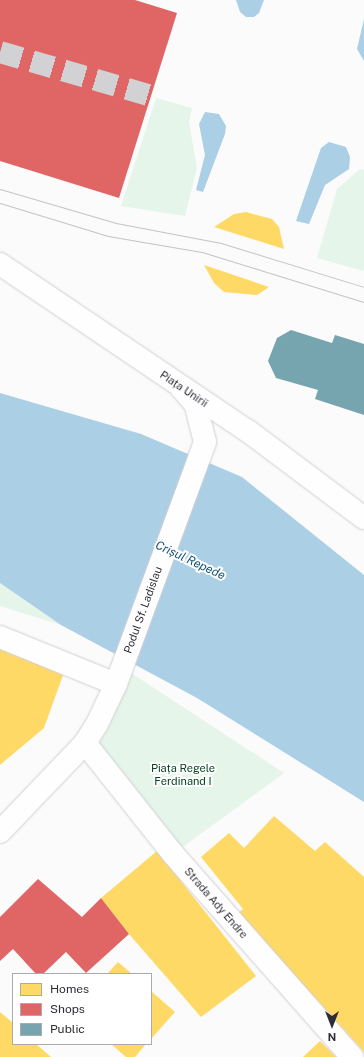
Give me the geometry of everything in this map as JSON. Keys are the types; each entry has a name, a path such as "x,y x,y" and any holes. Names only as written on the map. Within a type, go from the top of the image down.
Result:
{"street":[{"name":"Piața Unirii","path":"0,264 181,388 248,431 364,518"},
{"path":"181,388 196,405 205,444 219,432 248,431"},
{"name":"Podul Sf. Ladislau","path":"121,671 205,444"},
{"path":"0,637 121,671 85,743 0,832"},
{"name":"Strada Ady Endre","path":"85,743 173,854 352,1057"}],"green space":[{"path":"156,98 192,108 189,122 197,168 185,216 121,206"},
{"path":"360,169 364,170 364,271 317,258 337,189"},
{"path":"0,583 61,625 0,606"},
{"name":"Piața Regele Ferdinand I","path":"122,667 284,773 173,854 85,743"}],"water":[{"path":"236,0 264,0 259,13 254,17 246,17 240,12"},
{"path":"364,19 364,61 357,49"},
{"path":"205,112 219,114 226,126 225,134 203,192 196,190 205,155 199,124"},
{"path":"329,142 346,147 350,157 349,169 325,185 309,224 296,221 321,148"},
{"name":"Crișul Repede","path":"0,393 141,434 242,477 364,575 364,802 197,698 61,625 0,583"}],"building: Homes":[{"path":"246,212 272,219 279,227 284,249 214,227 234,214"},
{"path":"204,265 269,287 257,295 224,292 214,283"},
{"path":"0,648 63,675 44,728 0,765"},
{"path":"274,816 315,851 325,842 364,877 364,1052 238,913 243,909 201,857 229,833 244,848"},
{"path":"157,851 256,976 201,1017 129,934 101,898"},
{"path":"118,962 131,973 108,973"},
{"path":"152,992 175,1012 152,1038"},
{"path":"0,1012 12,1022 12,1045 37,1045 51,1057 0,1057"},
{"path":"320,1041 336,1057 303,1057"},
{"path":"112,1045 145,1045 135,1057 126,1057"}],"building: Shops":[{"path":"0,0 135,0 177,13 119,198 0,161"},
{"path":"38,879 82,917 101,898 129,934 86,973 66,952 44,973 35,973 13,949 0,961 0,917"}],"building: Public":[{"path":"291,330 332,343 335,335 364,344 364,415 315,399 318,390 276,378 268,361 277,338"}],"tunnel":[{"path":"0,52 151,96"}],"tram line":[{"path":"0,189 116,223 221,243 364,287"},
{"path":"0,203 108,236 202,252 364,302"}]}
